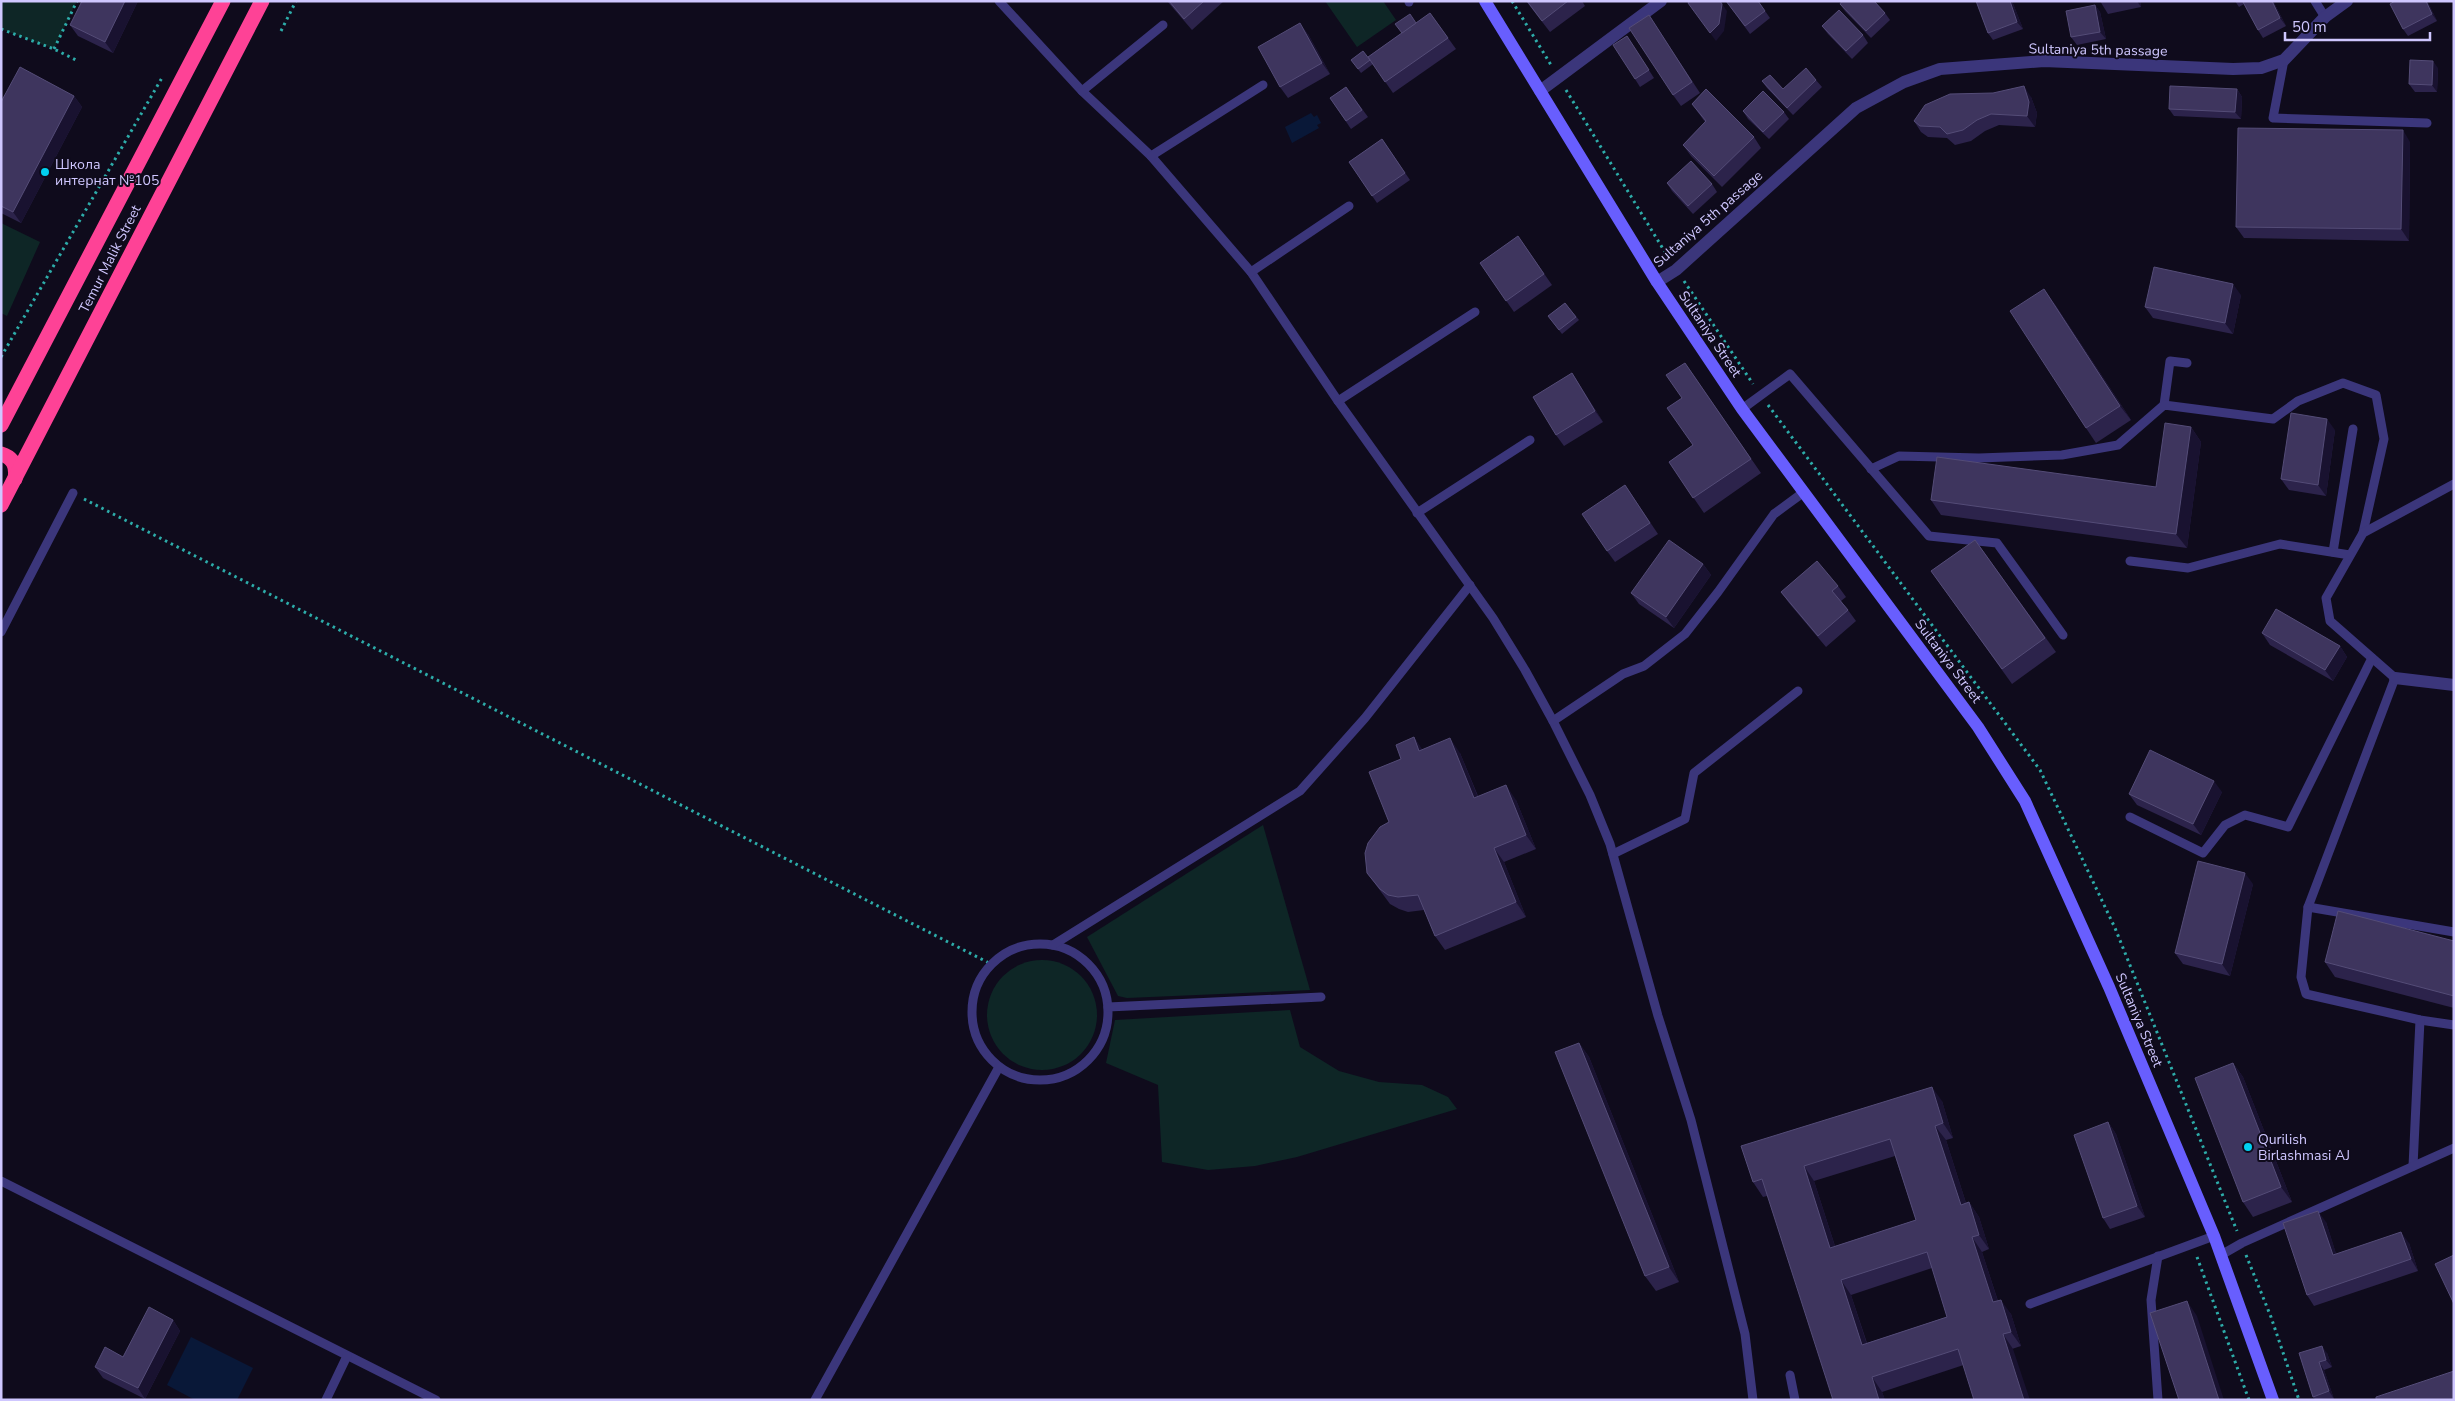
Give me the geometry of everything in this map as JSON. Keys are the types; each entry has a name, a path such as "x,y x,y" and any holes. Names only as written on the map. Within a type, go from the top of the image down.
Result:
{"highway":[{"name":"Temur Malik Street","path":"1,425 223,1"},
{"name":"Temur Malik Street","path":"1,505 262,1"},
{"path":"1,454 11,459 15,465 14,479"}],"street":[{"name":"Sultаniya Street","path":"1485,1 1657,282 1742,409 1978,727 2020,793 2038,827 2105,978 2214,1236 2273,1400"},
{"path":"1540,92 1661,1"},
{"name":"Sultaniya 5th passage","path":"1657,282 1676,270 1856,108 1904,82 1940,69 2044,61 2233,69 2262,68 2284,60 2326,17 2347,1"},
{"path":"2396,678 2454,684"}],"lane":[{"path":"999,1 1082,92 1151,156 1251,272 1338,401 1470,585 1525,670 1553,721 1590,795 1612,854 1658,1016 1691,1120 1745,1334 1753,1400"},
{"path":"2315,1 2326,17"},
{"path":"1082,92 1162,25"},
{"path":"2284,60 2273,118 2427,123"},
{"path":"1151,156 1263,85"},
{"path":"1251,272 1349,206"},
{"path":"1338,401 1475,312"},
{"path":"1871,469 1899,456 1979,458 2062,455 2118,445 2164,405 2170,361 2187,363"},
{"path":"1742,409 1790,374 1928,536 1997,543 2063,634"},
{"path":"2164,405 2273,420 2298,401 2343,384 2376,395 2384,439 2363,532 2326,598 2330,621 2396,678 2308,907 2301,976 2306,994 2420,1020 2454,1025"},
{"path":"2333,552 2353,429"},
{"path":"1417,513 1530,440"},
{"path":"2363,532 2454,484"},
{"path":"1553,721 1623,674 1644,666 1685,634 1774,514 1804,492"},
{"path":"1,632 73,493"},
{"path":"2130,561 2188,568 2280,544 2350,555"},
{"path":"1053,945 1300,791 1365,718 1470,585"},
{"path":"2130,816 2203,853 2225,825 2245,815 2288,827 2372,658"},
{"path":"1612,854 1684,819 1694,774 1798,691"},
{"path":"2308,907 2454,932"},
{"path":"1030,944 1053,945 1073,952 1090,966 1102,983 1108,1007 1106,1027 1098,1048 1083,1065 1063,1076 1042,1080 1019,1077 999,1067 983,1050 973,1029 972,1006 978,983 991,964 1009,950 1030,944"},
{"path":"1108,1007 1321,997"},
{"path":"2413,1166 2420,1020"},
{"path":"815,1400 999,1067"},
{"path":"2221,1255 2242,1243 2454,1148"},
{"path":"1,1181 436,1400"},
{"path":"2030,1304 2214,1236"},
{"path":"2158,1256 2150,1300 2158,1400"},
{"path":"326,1400 347,1356"},
{"path":"1790,1375 1795,1400"}],"path":[{"path":"54,49 77,1"},
{"path":"281,31 296,1"},
{"path":"1,29 54,49 78,61"},
{"path":"1,357 166,69"},
{"path":"73,493 991,964"},
{"path":"2192,1244 2249,1400"}],"green space":[{"path":"1,1 77,1 54,49 1,29"},
{"path":"1325,1 1383,1 1396,20 1357,47"},
{"path":"1,223 40,242 7,316 1,313"},
{"path":"1263,825 1310,990 1127,998 1118,996 1087,937"},
{"path":"1042,960 1063,964 1081,976 1093,994 1097,1015 1093,1036 1081,1054 1063,1066 1042,1070 1021,1066 1003,1054 991,1036 987,1015 991,994 1003,976 1021,964"},
{"path":"1290,1010 1300,1047 1339,1071 1379,1082 1422,1085 1448,1097 1457,1109 1297,1157 1255,1166 1208,1170 1162,1162 1158,1085 1106,1063 1115,1020"}],"water":[{"path":"1311,113 1314,117 1317,115 1321,123 1317,125 1319,128 1292,143 1285,127"},
{"path":"191,1337 253,1368 237,1400 195,1400 167,1385"}],"building":[{"path":"82,1 125,1 105,42 70,25"},
{"path":"1169,1 1204,1 1184,19"},
{"path":"1527,1 1568,1 1542,21"},
{"path":"1689,1 1720,1 1722,4 1719,24 1710,33 1688,3"},
{"path":"1726,1 1758,1 1765,11 1745,26"},
{"path":"1842,1 1874,1 1885,13 1866,31 1840,4"},
{"path":"1976,1 2010,1 2017,22 1988,33"},
{"path":"2244,1 2272,1 2280,18 2258,30"},
{"path":"2395,1 2426,1 2432,14 2403,29 2390,4"},
{"path":"2095,5 2100,32 2071,37 2066,11"},
{"path":"1839,10 1863,35 1846,51 1822,26"},
{"path":"1430,13 1448,38 1385,82 1368,57"},
{"path":"1410,14 1416,23 1402,33 1395,24"},
{"path":"1649,15 1692,82 1673,95 1629,28"},
{"path":"1300,23 1322,63 1280,87 1258,47"},
{"path":"1627,36 1649,70 1635,79 1613,45"},
{"path":"1363,51 1370,60 1358,69 1351,60"},
{"path":"2410,60 2433,61 2432,85 2409,84"},
{"path":"20,67 74,96 13,212 1,206 1,102"},
{"path":"1806,68 1816,80 1787,108 1762,81 1770,75 1783,89"},
{"path":"2024,86 2029,102 2027,116 1991,114 1977,120 1963,130 1947,134 1940,127 1920,126 1914,121 1925,105 1950,94 1993,93"},
{"path":"2170,86 2237,89 2235,112 2169,109"},
{"path":"1346,87 1362,110 1346,121 1330,98"},
{"path":"1706,89 1754,137 1714,176 1683,145 1706,121 1692,104"},
{"path":"1763,91 1784,112 1763,132 1743,111"},
{"path":"2238,128 2403,130 2401,229 2236,227"},
{"path":"1382,139 1405,173 1372,196 1349,162"},
{"path":"1691,161 1712,184 1688,206 1667,183"},
{"path":"1518,236 1544,274 1506,301 1480,263"},
{"path":"2154,267 2233,284 2225,323 2145,307"},
{"path":"2044,289 2120,406 2086,428 2010,311"},
{"path":"1565,303 1576,317 1559,330 1548,316"},
{"path":"1685,363 1751,459 1693,498 1669,462 1693,445 1667,408 1682,398 1666,375"},
{"path":"1572,373 1595,411 1556,435 1533,397"},
{"path":"2291,413 2327,419 2318,485 2281,479"},
{"path":"2165,423 2191,427 2176,534 1931,500 1937,457 2156,487"},
{"path":"1625,485 1650,523 1607,551 1582,514"},
{"path":"1669,540 1703,564 1666,617 1631,593"},
{"path":"1975,540 2045,638 2002,669 1931,571"},
{"path":"1817,561 1838,586 1832,591 1848,610 1818,636 1781,592"},
{"path":"2276,609 2340,646 2325,670 2262,633"},
{"path":"1414,737 1419,751 1450,738 1474,798 1506,785 1526,835 1494,848 1516,902 1435,936 1418,895 1398,897 1388,895 1380,889 1367,873 1365,853 1368,843 1380,827 1389,822 1369,772 1401,759 1396,745"},
{"path":"2150,750 2214,781 2193,824 2129,794"},
{"path":"2198,861 2245,873 2222,964 2175,953"},
{"path":"2338,911 2454,941 2454,996 2325,962"},
{"path":"1579,1043 1669,1267 1645,1276 1555,1052"},
{"name":"Qurilish Birlashmasi AJ","path":"2233,1063 2281,1187 2243,1202 2195,1078"},
{"path":"1932,1087 1943,1123 1935,1126 1961,1205 1969,1202 1979,1235 1972,1237 1993,1302 2001,1300 2011,1332 2003,1334 2024,1400 1974,1400 1958,1349 1872,1377 1879,1400 1833,1400 1762,1179 1753,1182 1741,1146","holes":["1890,1139 1916,1220 1830,1248 1804,1166","1927,1252 1947,1317 1862,1345 1841,1280"]},
{"path":"2108,1122 2137,1206 2103,1218 2074,1135"},
{"path":"2318,1211 2333,1255 2401,1232 2411,1259 2307,1295 2283,1223"},
{"path":"2454,1255 2454,1304 2435,1264"},
{"path":"2187,1301 2219,1400 2179,1400 2150,1313"},
{"path":"149,1307 173,1320 138,1388 95,1367 105,1347 123,1357"},
{"path":"2322,1346 2326,1360 2319,1362 2329,1391 2313,1397 2299,1353"},
{"path":"2454,1371 2454,1400 2376,1400 2376,1397"}],"place":[{"name":"Школа интернат №105","path":"45,172"},
{"name":"Qurilish Birlashmasi AJ","path":"2248,1147"}]}
